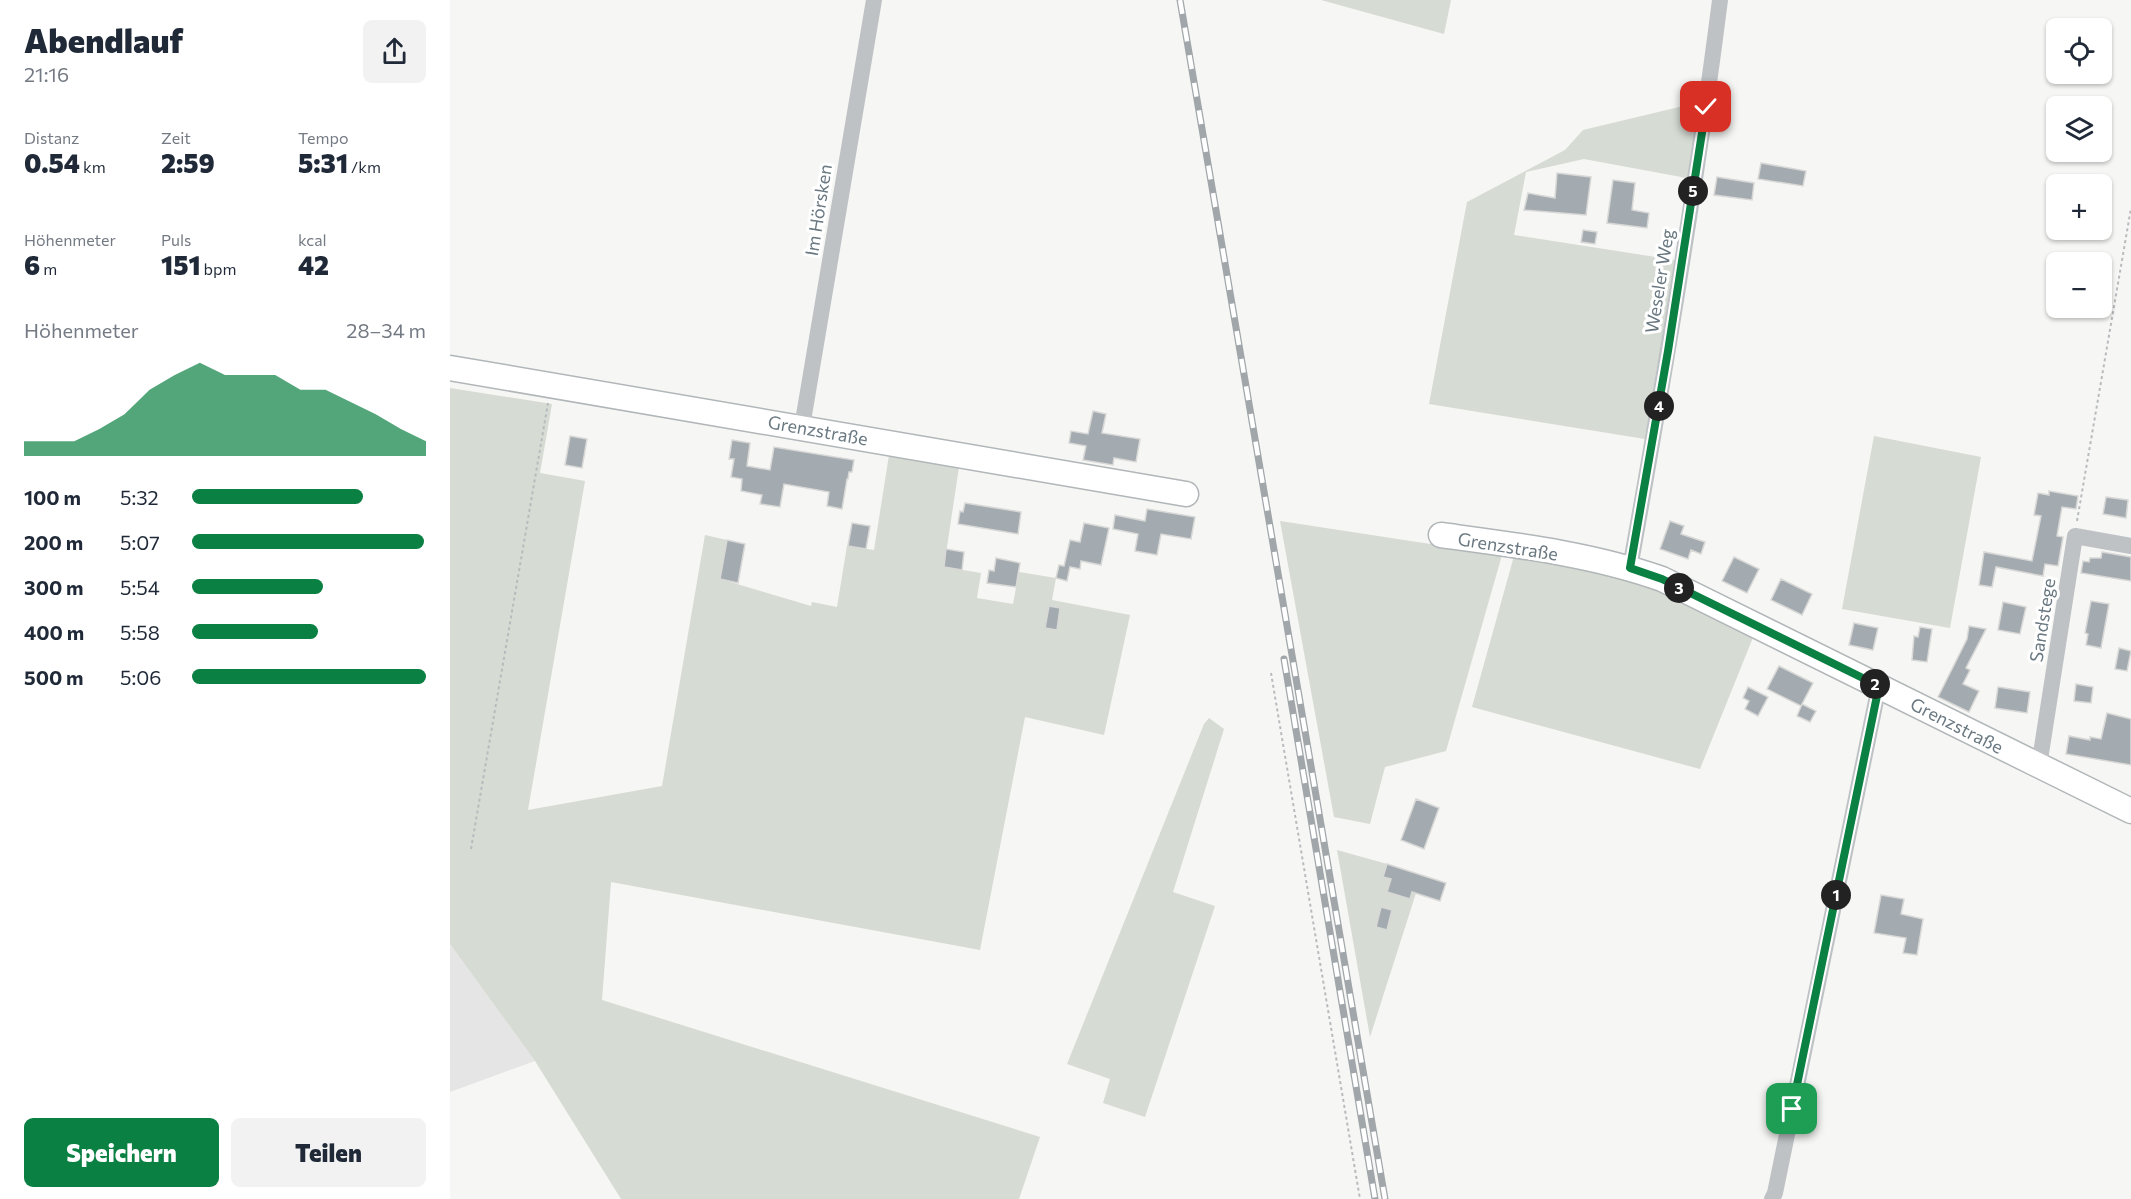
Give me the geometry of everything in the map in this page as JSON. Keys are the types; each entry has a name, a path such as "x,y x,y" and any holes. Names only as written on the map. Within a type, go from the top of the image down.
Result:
{"street":[{"name":"Im Hörsken","path":"802,427 874,0"},
{"name":"Weseler Weg","path":"1630,568 1684,252 1706,107 1719,0"},
{"name":"Grenzstraße","path":"450,368 1186,494"},
{"name":"Grenzstraße","path":"1441,535 1510,545 1630,568 1662,579 2131,811"},
{"path":"2075,536 2131,546"},
{"name":"Sandstege","path":"2039,766 2075,536"},
{"path":"1772,1199 1778,1181 1879,686"}],"path":[{"path":"2075,536 2131,208"},
{"path":"471,849 551,385"},
{"path":"1271,673 1360,1199"}],"shaded area":[{"path":"1321,0 1451,0 1444,34"},
{"path":"1700,102 1692,179 1584,159 1526,172 1514,235 1675,260 1645,439 1429,404 1467,202 1565,150 1583,130"},
{"path":"450,388 552,404 540,473 585,481 528,810 662,786 705,535 727,540 720,579 811,606 812,602 837,607 847,546 874,550 889,455 959,467 944,567 981,573 977,598 1013,604 1019,572 1056,578 1052,600 1130,615 1104,735 1025,717 980,950 611,882 602,1000 1040,1137 1019,1199 621,1199 535,1061 450,944"},
{"path":"1874,436 1981,457 1950,628 1842,609"},
{"path":"1280,521 1502,555 1446,751 1385,767 1370,824 1334,817"},
{"path":"1514,556 1635,576 1754,635 1700,769 1472,707"},
{"path":"1209,718 1224,729 1173,892 1215,906 1145,1117 1103,1103 1110,1079 1067,1064 1204,724"},
{"path":"1337,850 1387,864 1383,877 1391,879 1410,899 1412,892 1416,893 1370,1037"},
{"path":"450,944 535,1061 450,1092"}],"building":[{"path":"1761,163 1806,171 1803,186 1758,179"},
{"path":"1557,173 1591,177 1586,215 1524,210 1528,193 1555,198"},
{"path":"1717,177 1754,183 1752,200 1714,195"},
{"path":"1613,180 1635,183 1632,210 1649,213 1647,228 1607,223"},
{"path":"1583,230 1597,232 1595,244 1581,242"},
{"path":"1093,411 1106,414 1102,433 1140,439 1136,462 1114,458 1113,465 1083,460 1086,446 1069,443 1071,431 1088,434"},
{"path":"570,436 587,439 582,468 565,465"},
{"path":"732,440 750,443 747,466 770,470 774,447 854,460 852,472 849,472 847,479 842,509 827,506 829,492 784,484 780,507 760,504 762,495 741,491 742,479 731,477 734,459 729,459"},
{"path":"2049,491 2078,496 2076,509 2062,507 2057,536 2063,537 2058,566 2045,564 2043,576 1996,567 1992,587 1979,585 1984,552 2032,561 2041,516 2034,515 2038,493 2049,495"},
{"path":"2106,497 2128,500 2126,518 2103,514"},
{"path":"965,503 1021,512 1018,534 958,524 960,511 963,512"},
{"path":"1147,509 1195,517 1191,539 1161,534 1157,555 1135,551 1138,534 1113,529 1115,515 1145,521"},
{"path":"1670,521 1684,526 1681,534 1705,542 1701,554 1691,550 1688,559 1660,549"},
{"path":"852,523 870,526 866,549 848,546"},
{"path":"1084,523 1109,528 1101,565 1081,561 1080,569 1070,567 1067,581 1056,578 1059,565 1064,566 1070,540 1080,542"},
{"path":"727,540 745,544 738,583 720,579"},
{"path":"946,549 964,552 962,570 944,567"},
{"path":"2102,552 2131,557 2131,581 2081,573 2083,561 2089,562 2090,558 2101,558"},
{"path":"1734,557 1759,569 1747,593 1722,581"},
{"path":"996,558 1020,563 1016,587 987,583 989,570 994,571"},
{"path":"1781,579 1812,594 1802,615 1771,600"},
{"path":"2091,601 2109,604 2101,648 2086,645 2088,634 2085,633"},
{"path":"2003,602 2026,607 2020,634 1998,630"},
{"path":"1049,606 1060,608 1057,630 1045,628"},
{"path":"1854,623 1878,628 1873,650 1849,645"},
{"path":"1969,626 1986,629 1966,668 1970,670 1963,684 1979,691 1969,712 1938,697 1967,639"},
{"path":"1920,627 1932,629 1927,662 1912,660 1914,636 1918,637"},
{"path":"2119,648 2131,651 2127,671 2115,669"},
{"path":"1779,666 1813,683 1801,706 1767,689"},
{"path":"2076,684 2093,687 2091,703 2074,701"},
{"path":"1748,687 1768,697 1758,716 1745,709 1749,701 1743,698"},
{"path":"1998,687 2030,692 2027,713 1995,708"},
{"path":"1802,704 1816,711 1810,722 1797,716"},
{"path":"2107,713 2131,719 2131,765 2066,754 2069,736 2090,740 2090,737 2101,739"},
{"path":"1416,799 1439,808 1424,849 1401,840"},
{"path":"1387,864 1446,883 1440,901 1412,892 1410,899 1387,892 1391,879 1383,877"},
{"path":"1881,895 1904,899 1901,914 1923,919 1917,955 1903,953 1906,938 1874,933"},
{"path":"1381,907 1392,910 1387,930 1376,927"}],"railway":[{"path":"1180,0 1385,1199"},
{"path":"1284,659 1375,1199"}],"route":[{"path":"1706,107 1668,351 1630,568 1662,579 1879,686 1792,1109"}]}
